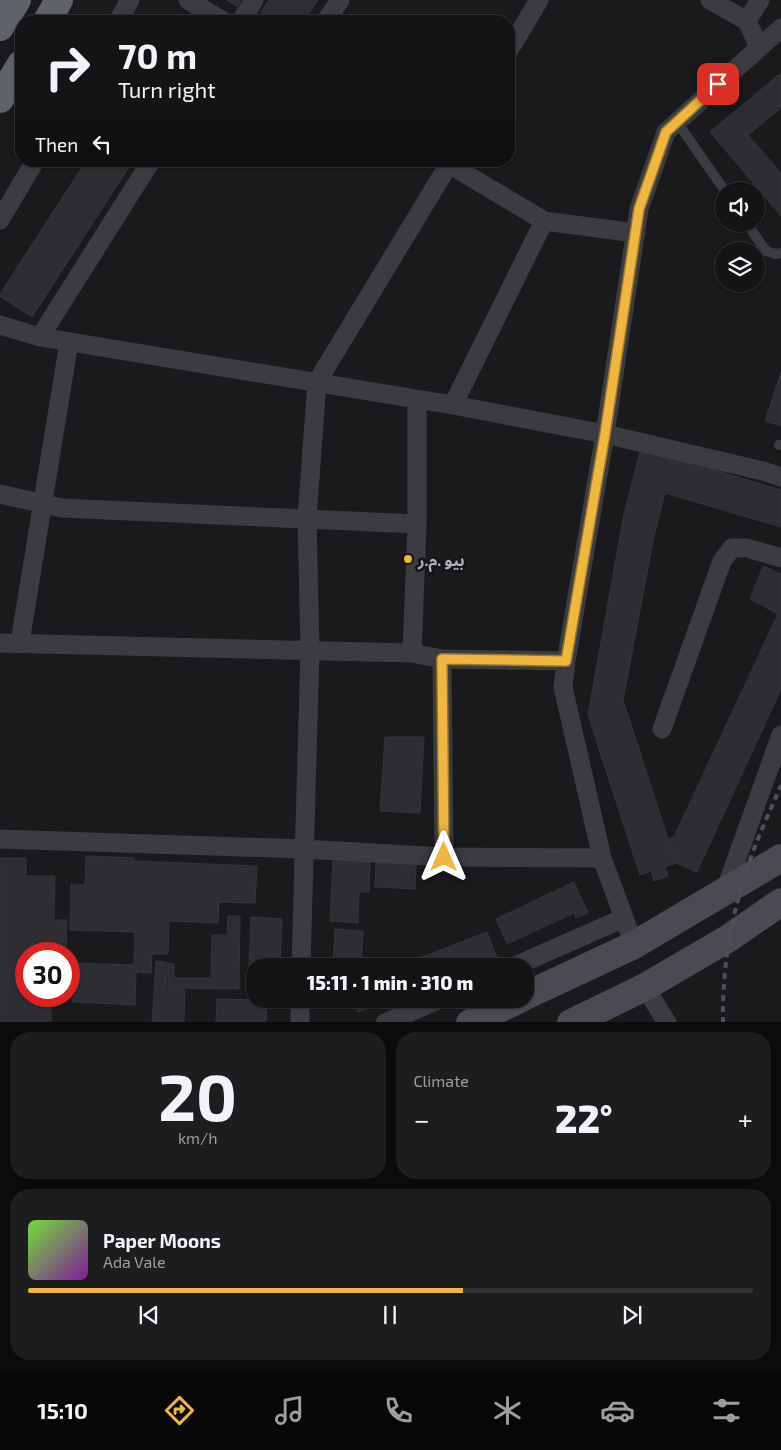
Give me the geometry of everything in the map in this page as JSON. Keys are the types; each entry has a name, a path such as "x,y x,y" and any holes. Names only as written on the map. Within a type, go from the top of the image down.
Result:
{"highway":[{"path":"0,27 17,0"},
{"path":"50,15 59,0"},
{"path":"0,99 15,74"}],"main road":[{"path":"534,992 634,945 781,858"},
{"path":"571,1022 645,987 729,938 781,902"},
{"path":"470,1022 500,1008"}],"street":[{"path":"121,15 130,0"},
{"path":"188,0 213,15"},
{"path":"245,15 254,0"},
{"path":"330,15 340,0"},
{"path":"515,40 539,0"},
{"path":"710,0 747,22 759,47"},
{"path":"747,22 760,0"},
{"path":"634,945 602,858 562,688 566,661 605,434 639,209 666,132 781,28"},
{"path":"0,220 31,167"},
{"path":"40,336 147,167"},
{"path":"301,958 310,651 307,518 316,382 444,167"},
{"path":"453,167 544,221 636,233"},
{"path":"453,405 544,221"},
{"path":"0,325 70,342 453,405 605,434 763,471 781,477"},
{"path":"20,642 70,342"},
{"path":"412,653 417,524 417,400"},
{"path":"0,494 62,508 417,524"},
{"path":"662,729 722,561 732,548 747,548 781,558"},
{"path":"0,643 412,653 442,659 566,661"},
{"path":"442,659 444,857"},
{"path":"725,891 781,735"},
{"path":"0,839 304,849 444,857 602,858"},
{"path":"532,958 624,918"},
{"path":"645,987 667,1022"},
{"path":"300,1008 300,1022"},
{"path":"385,1022 418,1008"}],"lane":[{"path":"677,122 719,182"},
{"path":"752,232 766,252 781,253"}],"building":[{"path":"227,0 241,0 237,7"},
{"path":"269,0 318,0 308,15 259,15"},
{"path":"781,73 781,108 748,135 781,173 781,216 765,197 765,182 752,182 710,132"},
{"path":"82,167 129,167 32,317 0,296"},
{"path":"781,372 781,426 765,421"},
{"path":"641,448 781,490 781,527 665,493 654,536 623,700 676,863 665,867 668,876 654,881 651,871 640,875 588,715 624,514"},
{"path":"763,566 781,574 781,689 697,872 676,863 668,839 674,837 778,614 750,599"},
{"path":"385,737 424,737 420,813 380,811"},
{"path":"86,856 134,858 134,861 257,866 255,903 219,902 218,923 169,921 168,954 152,954 151,973 136,972 135,1005 80,1002 80,963 134,965 135,932 70,930 71,885 85,885"},
{"path":"0,858 26,858 26,876 55,876 54,920 67,920 66,942 15,942 15,1007 51,1007 51,1022 0,1022"},
{"path":"333,860 370,862 369,892 359,892 358,923 330,921"},
{"path":"376,863 416,864 415,889 375,887"},
{"path":"574,882 588,913 576,918 574,913 507,944 496,919"},
{"path":"228,916 240,916 239,989 168,988 168,963 174,964 174,978 211,978 212,935 227,935"},
{"path":"251,917 282,919 280,958 249,958"},
{"path":"335,929 363,931 361,958 333,958"},
{"path":"487,932 497,958 420,958"},
{"path":"156,961 167,962 166,989 185,990 184,1022 152,1022"},
{"path":"217,999 246,1000 246,1008 267,1008 266,1022 216,1022"},
{"path":"356,1008 369,1008 358,1012"}],"railway":[{"path":"723,1022 725,969 734,917 751,857 781,785"}],"place":[{"name":"بيو .م.ر","path":"408,559"}],"route":[{"path":"444,857 442,659 566,661 605,434 639,209 666,132 718,84"}]}
